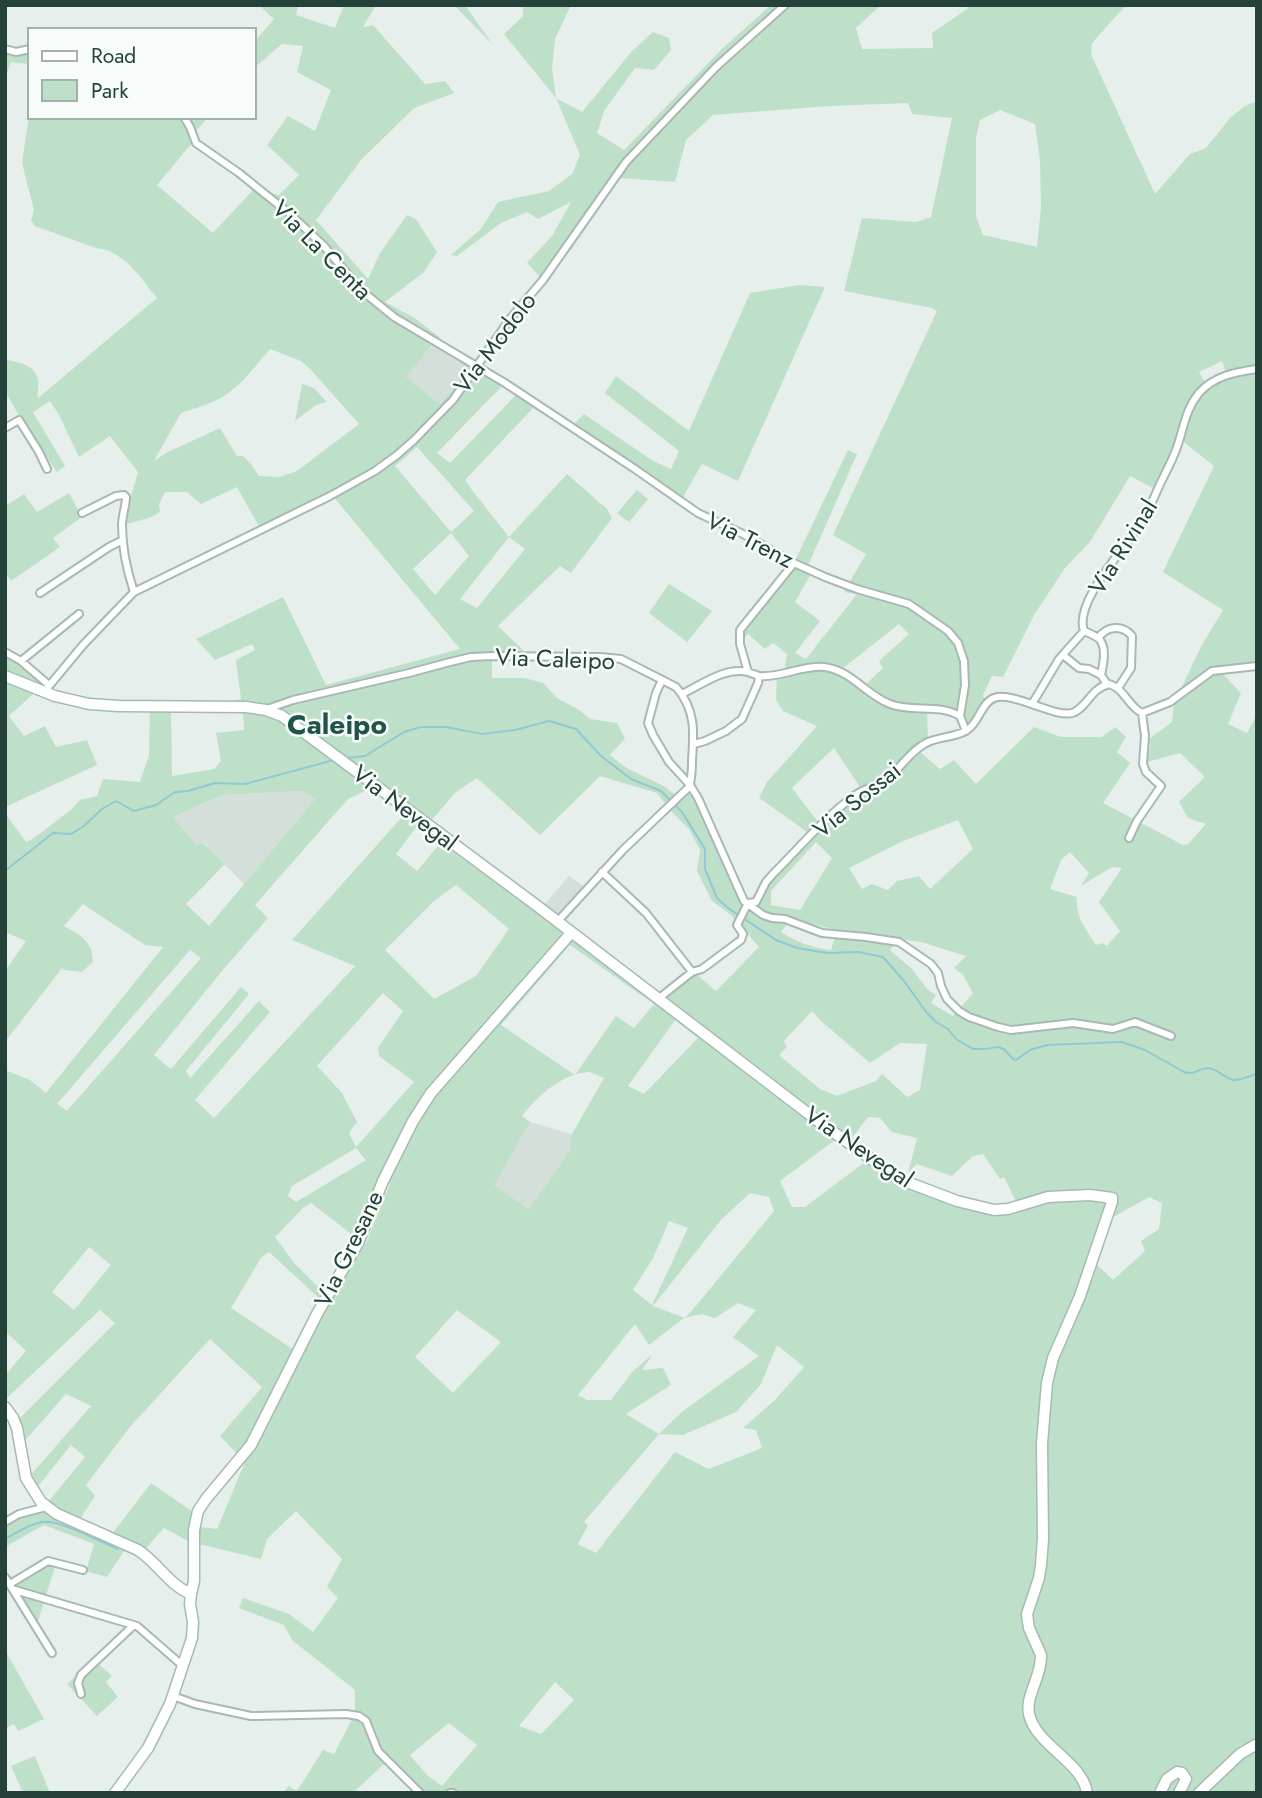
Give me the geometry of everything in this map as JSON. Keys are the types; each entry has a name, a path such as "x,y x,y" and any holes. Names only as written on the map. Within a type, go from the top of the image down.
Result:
{"main road":[{"path":"5,676 47,688 66,699 99,705 239,706 266,710"},
{"name":"Via Nevegal","path":"266,710 288,720 899,1179 957,1201 994,1210 1014,1208 1048,1196 1090,1195 1112,1198 1080,1296 1051,1365 1042,1443 1041,1565 1027,1614 1029,1628 1041,1660 1029,1715 1047,1742 1082,1778 1087,1793"},
{"name":"Via Gresane","path":"116,1793 148,1748 173,1696 192,1639 194,1530 198,1511 251,1446 317,1314 358,1243 383,1181 413,1121 438,1085 571,933"},
{"path":"5,1407 17,1428 26,1478 46,1507 138,1550 174,1585 191,1594"},
{"path":"1199,1793 1240,1754 1257,1744"},
{"path":"1160,1793 1167,1779 1177,1772 1184,1774 1186,1779 1179,1793"}],"street":[{"name":"Via Modolo","path":"47,688 103,623 134,592 292,515 375,471 397,456 453,400 510,319 543,280 626,162 716,67 785,5"},
{"path":"5,49 16,52 28,49"},
{"name":"Via La Centa","path":"185,119 200,146 290,214 324,246 361,290 378,305 476,365"},
{"name":"Via Trenz","path":"476,365 698,513 741,533 794,563 857,589 909,604 948,631 961,650 965,666 960,716"},
{"name":"Via Rivinal","path":"1084,631 1081,624 1090,597 1099,579 1148,511 1176,450 1189,407 1203,388 1226,374 1257,369"},
{"path":"5,428 19,420 47,469"},
{"path":"82,513 116,496 125,496 123,540 134,592"},
{"path":"40,593 123,540"},
{"path":"748,672 740,644 740,630 794,563"},
{"path":"21,661 79,614"},
{"name":"Via Rivinal","path":"1098,638 1106,630 1115,628 1127,631 1132,636 1131,668 1118,688"},
{"path":"1032,704 1063,655 1084,631 1098,638 1103,652 1101,675"},
{"path":"5,652 21,661 47,688"},
{"path":"1063,655 1079,668 1090,669 1101,675 1107,684"},
{"name":"Via Caleipo","path":"266,710 293,700 471,657 621,659 676,687 682,694"},
{"path":"1142,713 1181,695 1212,671 1257,666"},
{"path":"557,922 602,872 690,785 694,727 682,694 725,673 748,672 759,676 777,675 809,667 832,669 842,672 889,704 944,709 960,716 966,731 972,727 992,699 1003,697 1061,713 1073,713 1095,691 1107,684 1115,685 1134,708 1142,713"},
{"path":"694,744 726,731 742,719 759,676"},
{"path":"663,680 656,693 648,723 669,762 698,798 747,906 763,915 785,919 822,933 899,942 938,972 947,999 959,1011 998,1027 1011,1030 1073,1023 1113,1030 1135,1022 1171,1036"},
{"path":"1129,838 1161,786 1146,772 1143,764 1145,736 1142,713"},
{"name":"Via Sossai","path":"747,906 757,901 773,874 854,796 885,781 928,742 966,731"},
{"path":"602,872 646,913 692,972"},
{"path":"659,999 692,972 702,969 741,940 743,934 737,926 747,906"},
{"path":"5,1522 46,1507"},
{"path":"6,1511 14,1517"},
{"path":"12,1587 48,1561 83,1570"},
{"path":"5,1577 52,1654"},
{"path":"12,1587 143,1629 183,1666"},
{"path":"81,1694 78,1683 80,1675 134,1625"},
{"path":"173,1696 254,1717 346,1714 359,1716 369,1726 378,1751 420,1793"}],"shaded area":[{"path":"434,344 476,365 440,404 405,377"},
{"path":"303,791 315,799 244,884 204,843 197,845 173,817 222,795"},
{"path":"569,876 589,890 561,922 542,907"},
{"path":"530,1122 572,1134 569,1152 530,1209 493,1185"}],"green space":[{"path":"263,5 298,5 296,15 335,28 344,5 376,5 363,27 373,25 425,84 445,81 454,93 414,108 361,160 316,220 368,279 380,253 407,215 416,219 437,252 424,272 385,302 416,319 439,337 406,377 440,404 476,365 505,383 437,453 450,463 519,392 537,404 465,480 509,537 567,474 607,509 612,518 571,573 560,566 498,626 528,655 492,655 492,678 525,678 543,683 557,698 590,719 617,723 625,739 610,755 620,764 667,788 679,799 690,788 742,897 749,902 758,903 765,887 813,836 759,798 767,782 817,726 783,711 776,700 777,675 784,674 787,654 773,643 765,649 748,634 745,637 738,627 794,563 848,450 857,454 807,568 812,572 795,602 820,621 795,653 806,659 857,594 844,592 866,554 833,535 937,311 844,291 862,218 916,222 931,217 952,118 912,114 908,103 713,115 686,140 675,182 620,178 572,248 546,280 527,263 552,236 571,202 538,219 527,212 501,223 457,256 451,255 481,229 498,202 549,191 572,174 580,155 556,98 582,112 632,51 653,32 669,38 671,50 654,70 635,68 604,111 597,133 624,150 722,49 771,5 881,5 856,28 862,49 933,48 932,33 969,5 1126,5 1092,43 1091,54 1155,194 1190,154 1206,148 1230,118 1245,106 1257,101 1257,668 1235,669 1223,674 1241,693 1228,724 1247,733 1257,714 1257,1793 417,1793 386,1762 355,1791 356,1793 283,1793 289,1786 297,1791 323,1750 334,1754 355,1713 355,1690 292,1640 284,1625 239,1608 243,1598 289,1614 313,1632 338,1598 327,1587 342,1559 296,1511 267,1539 261,1559 190,1542 164,1528 140,1555 126,1548 107,1577 86,1571 94,1544 44,1525 5,1547 5,1525 48,1502 85,1457 71,1445 35,1490 29,1477 91,1406 66,1394 22,1444 17,1421 115,1323 100,1310 5,1400 5,1375 26,1351 5,1331 5,1070 30,1080 46,1093 163,947 145,945 83,904 64,926 88,944 93,962 82,972 62,968 5,1042 5,971 26,941 5,932 5,813 26,842 72,809 80,800 97,796 103,779 140,782 149,755 150,705 171,706 172,776 214,769 221,761 216,733 244,730 243,713 197,713 197,705 206,706 241,699 236,660 255,650 252,644 215,660 196,639 283,597 326,685 460,649 332,495 261,530 237,487 201,504 187,492 165,492 159,504 160,512 123,525 138,472 110,436 79,457 50,401 33,412 65,466 57,472 5,391 5,359 26,365 34,371 38,380 38,398 157,298 131,267 115,254 35,226 31,220 34,210 22,163 29,119 206,119 197,130 192,143 157,185 213,233 253,190 279,195 299,175 267,145 288,116 315,131 331,90 297,72 303,46 282,44 256,66 256,40 274,19 261,7","holes":["1000,110 1035,124 1040,161 1041,207 1037,247 983,235 976,216 976,138 980,120","270,349 301,361 359,424 297,471 279,477 259,476 243,456 237,456 220,428 154,461 181,413 222,397 250,373","1222,361 1228,378 1209,389 1199,372","1180,439 1214,466 1163,572 1223,610 1202,645 1174,703 1172,722 1149,739 1147,762 1180,753 1205,777 1179,802 1188,818 1206,824 1188,844 1183,845 1103,803 1130,763 1117,752 1126,737 1115,727 1102,737 1061,737 1034,727 976,784 954,760 940,769 919,751 928,744 927,710 947,712 963,718 964,730 973,721 986,702 983,695 992,676 1003,677 1034,615 1065,568 1090,542 1130,476 1157,490","417,447 474,511 451,532 395,466","451,533 469,556 435,595 413,569","509,537 525,549 477,608 460,599","899,624 909,634 879,661 883,668 865,685 842,669","834,748 864,793 822,827 792,788","600,776 657,793 689,829 700,850 697,871 712,901 731,915 759,947 716,991 696,974 665,999 447,835 417,871 396,854 424,817 430,822 456,792 477,778 540,835","382,783 411,807 292,940 355,966 214,1118 195,1100 270,1012 259,1001 190,1078 186,1071 249,994 241,987 171,1069 154,1055 268,918 255,905 348,799","302,791 315,799 209,926 186,904 225,864 203,843 197,845 173,817 222,795","958,820 973,849 930,889 919,876 897,881 888,890 872,884 862,889 849,868 901,842","816,842 832,858 800,910 771,905 771,891","1070,852 1089,873 1081,886 1112,867 1122,868 1099,902 1120,931 1107,946 1102,943 1096,945 1082,922 1077,897 1050,889 1061,860","456,885 509,929 476,976 434,999 385,950 434,901","791,919 837,930 831,950 799,942 781,932","899,939 921,942 966,956 954,968 963,975 973,993 953,1016 931,1003 936,995 928,990 912,969 890,950","570,945 654,1004 634,1028 616,1016 575,1075 501,1025","190,950 201,958 67,1111 57,1104","383,993 403,1011 378,1048 379,1056 414,1082 356,1147 349,1133 357,1122 342,1093 317,1066","812,1011 870,1063 900,1043 927,1044 920,1090 907,1097 882,1074 876,1081 837,1096 820,1089 779,1055 787,1047 784,1041","675,1020 698,1038 644,1094 628,1086","589,1072 604,1078 572,1134 569,1152 529,1209 494,1185 530,1122 522,1116 560,1081","868,1117 880,1118 892,1132 917,1138 908,1173 917,1164 952,1176 973,1156 983,1154 1000,1179 1004,1177 1016,1202 989,1211 953,1202 902,1186 865,1162 805,1207 792,1207 780,1181 843,1134 851,1139","356,1148 366,1160 296,1202 288,1196 292,1186","383,1181 390,1184 366,1243 360,1240","750,1193 769,1197 774,1211 685,1318 653,1306 721,1220","1149,1197 1162,1203 1159,1229 1141,1241 1145,1251 1113,1280 1093,1261 1109,1216 1115,1216","311,1203 359,1240 325,1294 294,1263 275,1237","669,1221 688,1228 652,1305 633,1290 653,1258","89,1247 111,1265 74,1310 52,1292","269,1252 321,1300 294,1350 231,1308 261,1258","738,1303 756,1310 733,1337 759,1356 683,1411 659,1434 626,1414 671,1385 663,1368 642,1370 653,1354 633,1371 611,1400 587,1400 578,1395 635,1324 649,1345 685,1318 702,1314 715,1318","457,1310 501,1342 453,1393 415,1357","210,1339 262,1387 220,1436 245,1462 217,1529 193,1526 193,1512 151,1483 112,1534 80,1519 95,1496 86,1485 130,1427","777,1345 804,1367 775,1400 743,1428 756,1430 762,1448 709,1469 675,1452 596,1553 578,1544 588,1525 584,1522 659,1434 683,1435 736,1412 761,1384","555,1682 574,1700 541,1734 519,1726","449,1723 477,1745 442,1786 427,1775 410,1755"]},
{"path":"454,5 465,5 493,45"},
{"path":"523,5 571,5 555,39 552,68 556,98 504,34 523,16"},
{"path":"5,45 28,52 28,64 11,62 5,78"},
{"path":"800,285 825,287 738,481 702,464 680,502 571,427 584,414 653,461 671,469 679,451 605,393 616,376 689,431 750,293"},
{"path":"302,384 314,388 327,402 316,405 295,421"},
{"path":"637,490 648,499 629,522 617,513"},
{"path":"69,493 82,517 53,538 60,547 11,581 5,572 5,506 24,494 37,512"},
{"path":"669,584 712,611 687,642 649,613"},
{"path":"5,655 27,668 42,686 9,716 24,736 45,726 56,747 87,740 97,765 5,807"},
{"path":"47,1562 56,1564 37,1624 12,1582"},
{"path":"5,1650 44,1719 18,1731 14,1724 5,1729"},
{"path":"94,1660 112,1676 106,1682 118,1697 97,1716 67,1684"},
{"path":"35,1756 50,1793 23,1793 11,1766"}],"waterway":[{"path":"347,758 365,756 404,732 421,727 446,727 482,734 515,730 549,721 576,729 601,756 631,779 661,791 671,801"},
{"path":"5,871 53,833 71,834 116,801 134,811 156,805 175,792 215,783 245,784 334,760"},
{"path":"675,805 705,849 705,869 717,898 728,908 776,940 797,948 828,953 858,952 883,957 927,1013 948,1029 956,1039 973,1049 998,1047 1016,1060 1030,1050 1047,1045 1122,1042 1145,1050 1184,1072 1211,1068 1234,1080 1257,1074"},
{"path":"5,1539 32,1525 49,1522 79,1531 117,1549"}],"district":[{"name":"Caleipo","path":"337,724"}]}
